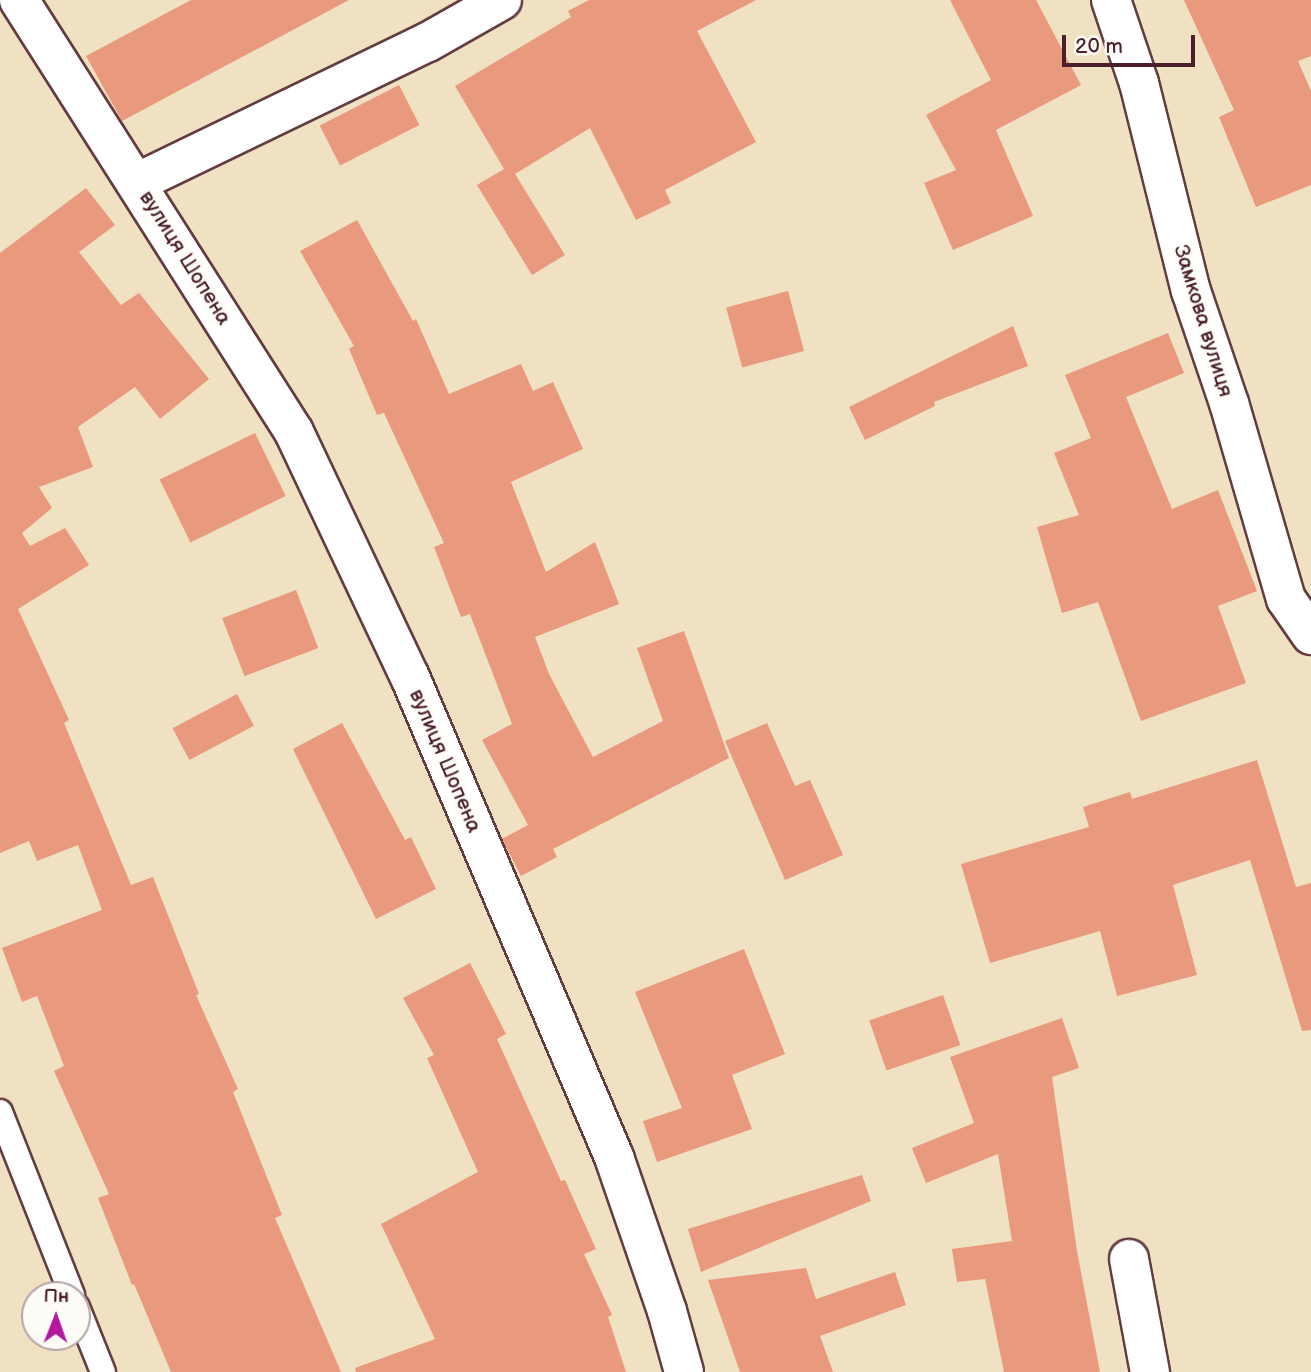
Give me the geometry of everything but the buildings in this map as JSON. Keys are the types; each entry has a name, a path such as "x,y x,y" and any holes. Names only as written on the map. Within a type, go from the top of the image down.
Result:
{"street":[{"name":"вулиця Шопена","path":"19,0 138,182 294,432 410,677 614,1157 667,1311 684,1372"},
{"name":"вулиця Шопена","path":"138,182 428,42 502,0"},
{"name":"Замкова вулиця","path":"1111,0 1139,83 1191,291 1228,403 1286,600 1311,635"},
{"path":"1129,1259 1150,1372"}],"lane":[{"path":"0,1112 66,1281"},
{"path":"91,1342 103,1372"}]}
